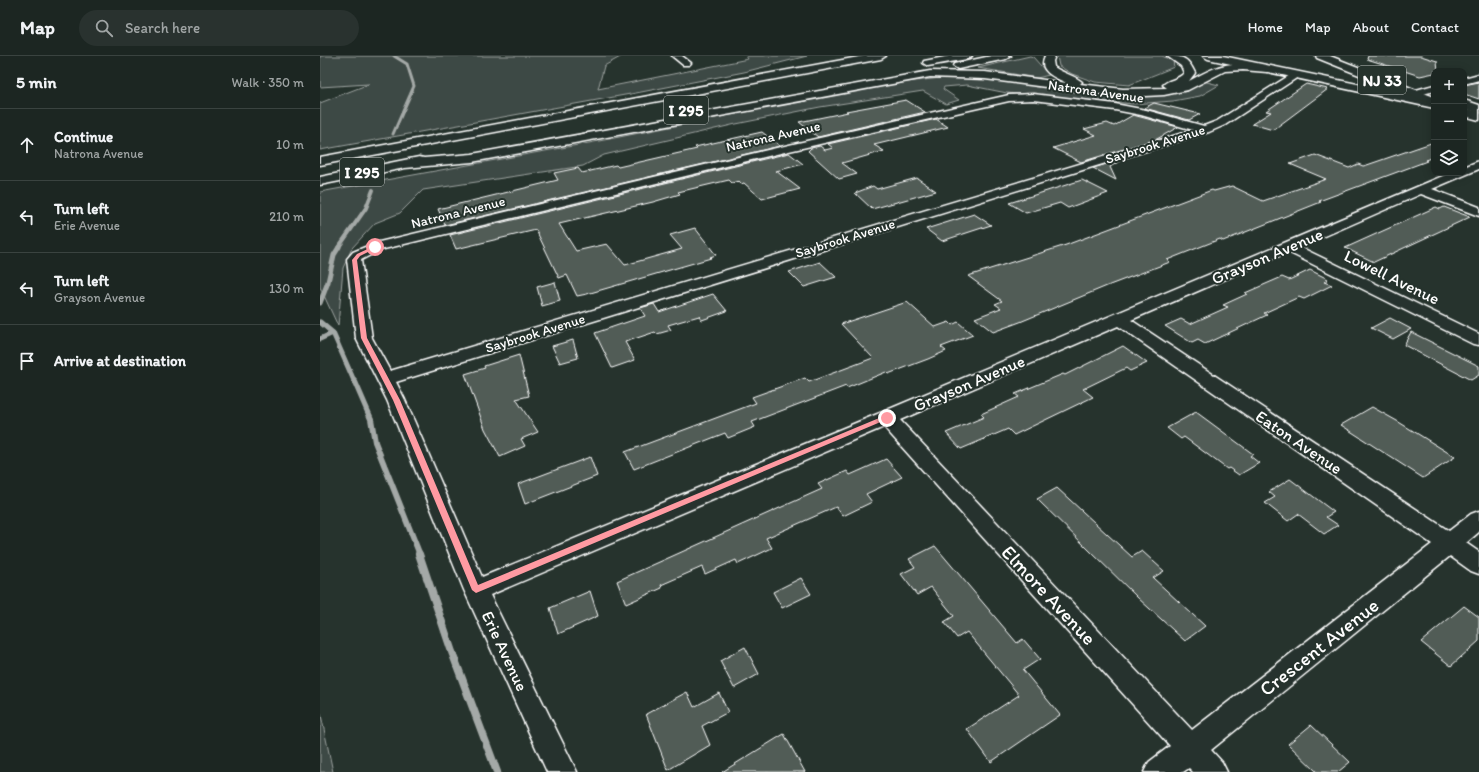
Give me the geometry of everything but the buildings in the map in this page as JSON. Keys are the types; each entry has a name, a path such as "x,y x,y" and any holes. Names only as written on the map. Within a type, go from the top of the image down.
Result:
{"main road":[{"path":"702,89 865,56"},
{"name":"I 295","path":"320,161 881,56"},
{"name":"I 295","path":"320,181 967,56"},
{"path":"405,164 472,158 746,109 1006,56"},
{"path":"1050,56 1047,59 1049,68 1063,77 1087,84 1128,89 1161,87 1184,80 1190,73 1189,68 1186,64 1172,56"},
{"path":"1208,56 1350,87 1431,102"},
{"name":"NJ 33","path":"1320,56 1427,92"},
{"path":"644,100 696,83 804,59"},
{"path":"1347,66 1379,82 1382,85 1375,87 1350,87"},
{"path":"863,86 919,76 961,73 1122,93 1156,93 1178,89 1218,70 1226,68 1245,67 1268,69"},
{"path":"1467,105 1479,109"},
{"path":"1467,113 1479,116"}],"street":[{"path":"676,56 686,63"},
{"name":"Saybrook Avenue","path":"385,379 1082,166 1205,130 1221,123 1295,75"},
{"path":"1467,80 1479,77"},
{"path":"1402,97 1427,92"},
{"name":"Natrona Avenue","path":"354,260 358,255 375,247 781,150 1009,98 1033,97 1115,107 1142,112 1205,130"},
{"path":"1467,170 1479,164"},
{"name":"Grayson Avenue","path":"476,590 887,418 1453,176"},
{"path":"1422,190 1479,212"},
{"name":"Lowell Avenue","path":"1289,247 1479,340"},
{"name":"Erie Avenue","path":"354,260 364,338 396,400 476,590 562,772"},
{"name":"Eaton Avenue","path":"1118,319 1479,564"},
{"name":"Elmore Avenue","path":"887,418 1212,772"},
{"name":"Crescent Avenue","path":"1159,772 1479,520"}],"shaded area":[{"path":"320,56 622,56 604,66 598,89 748,59 746,56 807,56 744,72 636,93 320,150 320,103 369,84 320,87"},
{"path":"1030,56 1033,57 1049,75 1037,78 978,68"},
{"path":"1057,56 1162,56 1173,61 1174,67 1129,85 1095,82 1072,74 1059,66"},
{"path":"957,76 1135,95 1203,81 1219,85 1200,96 1173,101 1134,104 1007,93 967,85 944,87 943,89 959,100 946,104 923,91 820,107 736,124 604,155 583,166 423,190 400,213 375,223 352,248 343,268 338,326 320,287 320,192 589,143 882,85"},
{"path":"320,710 333,772 320,772"}],"waterway":[{"path":"393,134 414,86 407,64 394,56"},
{"path":"338,248 366,208 373,190"},
{"path":"320,303 328,282 334,255 339,247"},
{"path":"320,322 333,333"},
{"path":"320,339 333,333"},
{"path":"333,333 355,383"},
{"path":"355,382 371,419 375,442 420,555"},
{"path":"419,554 452,652 497,772"}],"route":[{"path":"375,247 358,255 354,260 364,338 396,400 476,590 887,418"}]}
